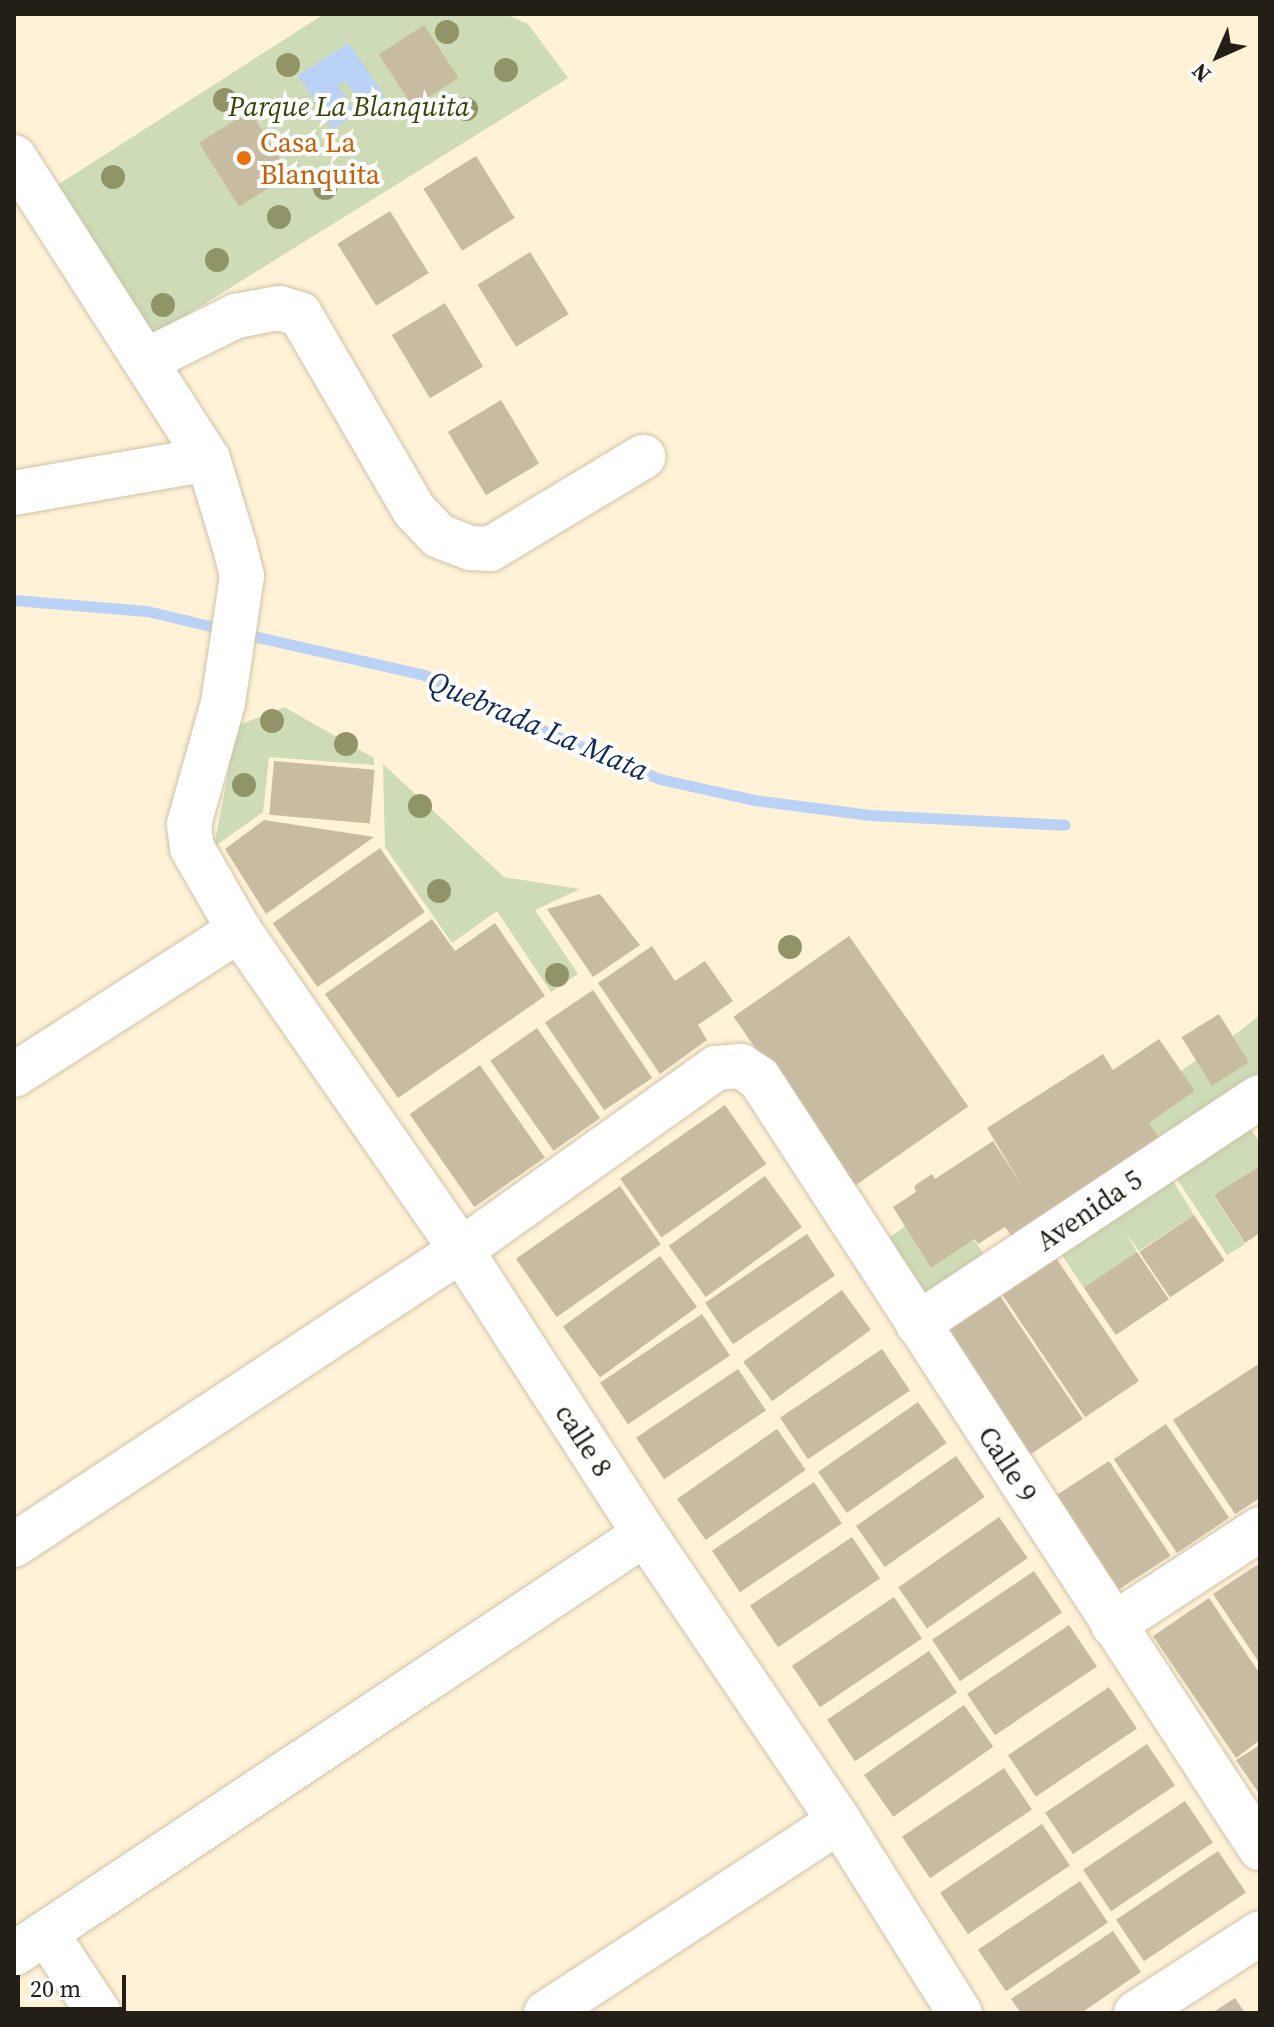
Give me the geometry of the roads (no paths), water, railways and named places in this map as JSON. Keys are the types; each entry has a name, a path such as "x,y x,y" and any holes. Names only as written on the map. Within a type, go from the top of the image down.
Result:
{"street":[{"path":"14,157 208,459 14,493"},
{"path":"145,361 236,316 279,308 300,314 414,510 439,536 471,548 490,549 643,457"},
{"name":"calle 8","path":"208,459 242,576 223,703 189,824 192,848 239,930 461,1250 645,1534 839,1821 960,2013"},
{"path":"14,1075 239,930"},
{"name":"Calle 9","path":"461,1250 716,1068 741,1066 759,1078 1260,1848"},
{"name":"Avenida 5","path":"918,1324 1260,1097"},
{"path":"14,1545 461,1250"},
{"path":"1113,1625 1260,1529"},
{"path":"99,2013 30,1943 645,1534"},
{"path":"546,2013 839,1821"},
{"path":"1136,2013 1260,1933"}],"water":[{"path":"349,43 385,97 365,110 346,81 338,85 356,114 333,129 298,75"}],"waterway":[{"name":"Quebrada La Mata","path":"14,600 147,611 227,630"},
{"name":"Quebrada La Mata","path":"244,634 424,675 551,734 660,779 754,800 870,815 1065,825"}],"place":[{"name":"Casa La Blanquita","path":"244,158"}],"park label":[{"name":"Parque La Blanquita","path":"349,106"}]}
